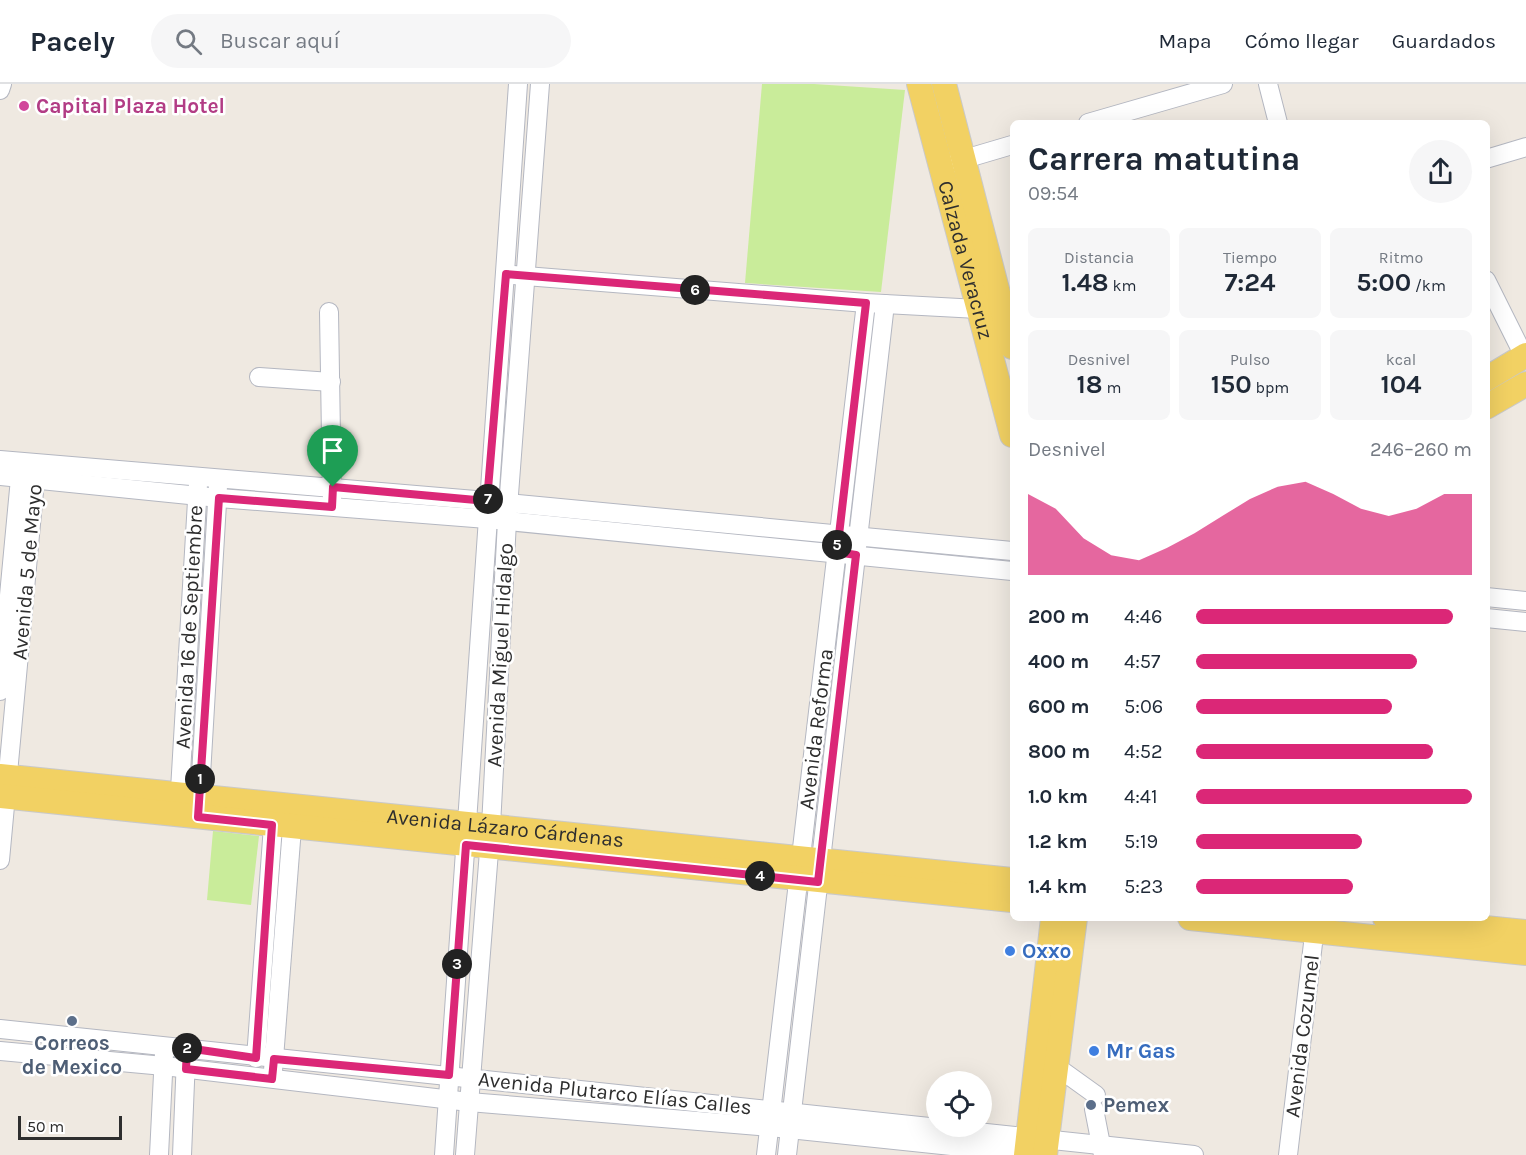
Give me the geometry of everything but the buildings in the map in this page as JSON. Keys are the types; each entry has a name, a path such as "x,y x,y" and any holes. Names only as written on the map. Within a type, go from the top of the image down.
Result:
{"main road":[{"name":"Calzada Veracruz","path":"919,84 940,166 1010,341"},
{"name":"Calzada Veracruz","path":"944,84 964,159 997,305 1010,418"},
{"path":"1490,377 1525,356"},
{"path":"1490,405 1526,384"},
{"name":"Avenida Lázaro Cárdenas","path":"4,786 810,870 1010,900"},
{"name":"Avenida Lázaro Cárdenas","path":"810,870 1010,880"},
{"path":"1035,1149 1053,921"},
{"path":"1035,1149 1057,1067 1075,921"},
{"path":"1244,921 1315,925 1526,953"},
{"path":"1414,921 1526,932"}],"street":[{"path":"0,90 2,84"},
{"name":"Avenida Miguel Hidalgo","path":"465,1155 471,1079 487,510 506,274 518,84"},
{"name":"Avenida Miguel Hidalgo","path":"444,1155 449,1075 478,836 508,512 540,84"},
{"path":"1098,120 1223,84"},
{"path":"1268,84 1277,120"},
{"path":"940,166 1010,146"},
{"path":"1490,158 1526,147"},
{"path":"506,274 866,303 997,305"},
{"path":"1490,288 1525,356"},
{"name":"Avenida Reforma","path":"787,1155 838,544 866,303"},
{"name":"Avenida Reforma","path":"766,1155 856,555 885,304"},
{"path":"329,312 332,507"},
{"path":"259,377 331,382"},
{"path":"0,460 28,472 196,496 332,507 487,510"},
{"path":"0,476 28,472 209,477 333,487 487,510 838,544 856,555 1010,571"},
{"name":"Avenida 5 de Mayo","path":"0,691 28,472"},
{"name":"Avenida 5 de Mayo","path":"0,860 28,472"},
{"name":"Avenida 16 de Septiembre","path":"189,806 196,496 209,477"},
{"name":"Avenida 16 de Septiembre","path":"189,806 219,498 209,477"},
{"path":"838,544 858,536 1010,551"},
{"path":"1490,597 1526,601"},
{"path":"1490,618 1526,621"},
{"path":"272,1079 265,1058 283,815"},
{"name":"Avenida Cozumel","path":"1288,1155 1315,925"},
{"name":"Avenida Plutarco Elías Calles","path":"0,1029 265,1058 792,1110 1035,1149"},
{"path":"159,1155 164,1046"},
{"path":"182,1155 187,1048"},
{"name":"Avenida Plutarco Elías Calles","path":"0,1050 164,1066 469,1102 1035,1149 1194,1155"},
{"path":"1057,1067 1095,1102 1102,1150"}],"green space":[{"path":"762,84 814,84 905,90 881,292 745,283"},
{"path":"213,831 259,836 251,905 207,900"}],"place":[{"name":"Capital Plaza Hotel","path":"24,106"},
{"name":"Oxxo","path":"1010,951"},
{"name":"Correos de Mexico","path":"72,1021"},
{"name":"Mr Gas","path":"1094,1051"},
{"name":"Pemex","path":"1091,1105"}],"route":[{"path":"506,274 866,303 837,552 856,555 818,882 466,845 449,1075 274,1059 272,1079 186,1069 187,1048 256,1058 272,825 198,817 219,498 332,507 333,487 487,501 506,274"}]}
